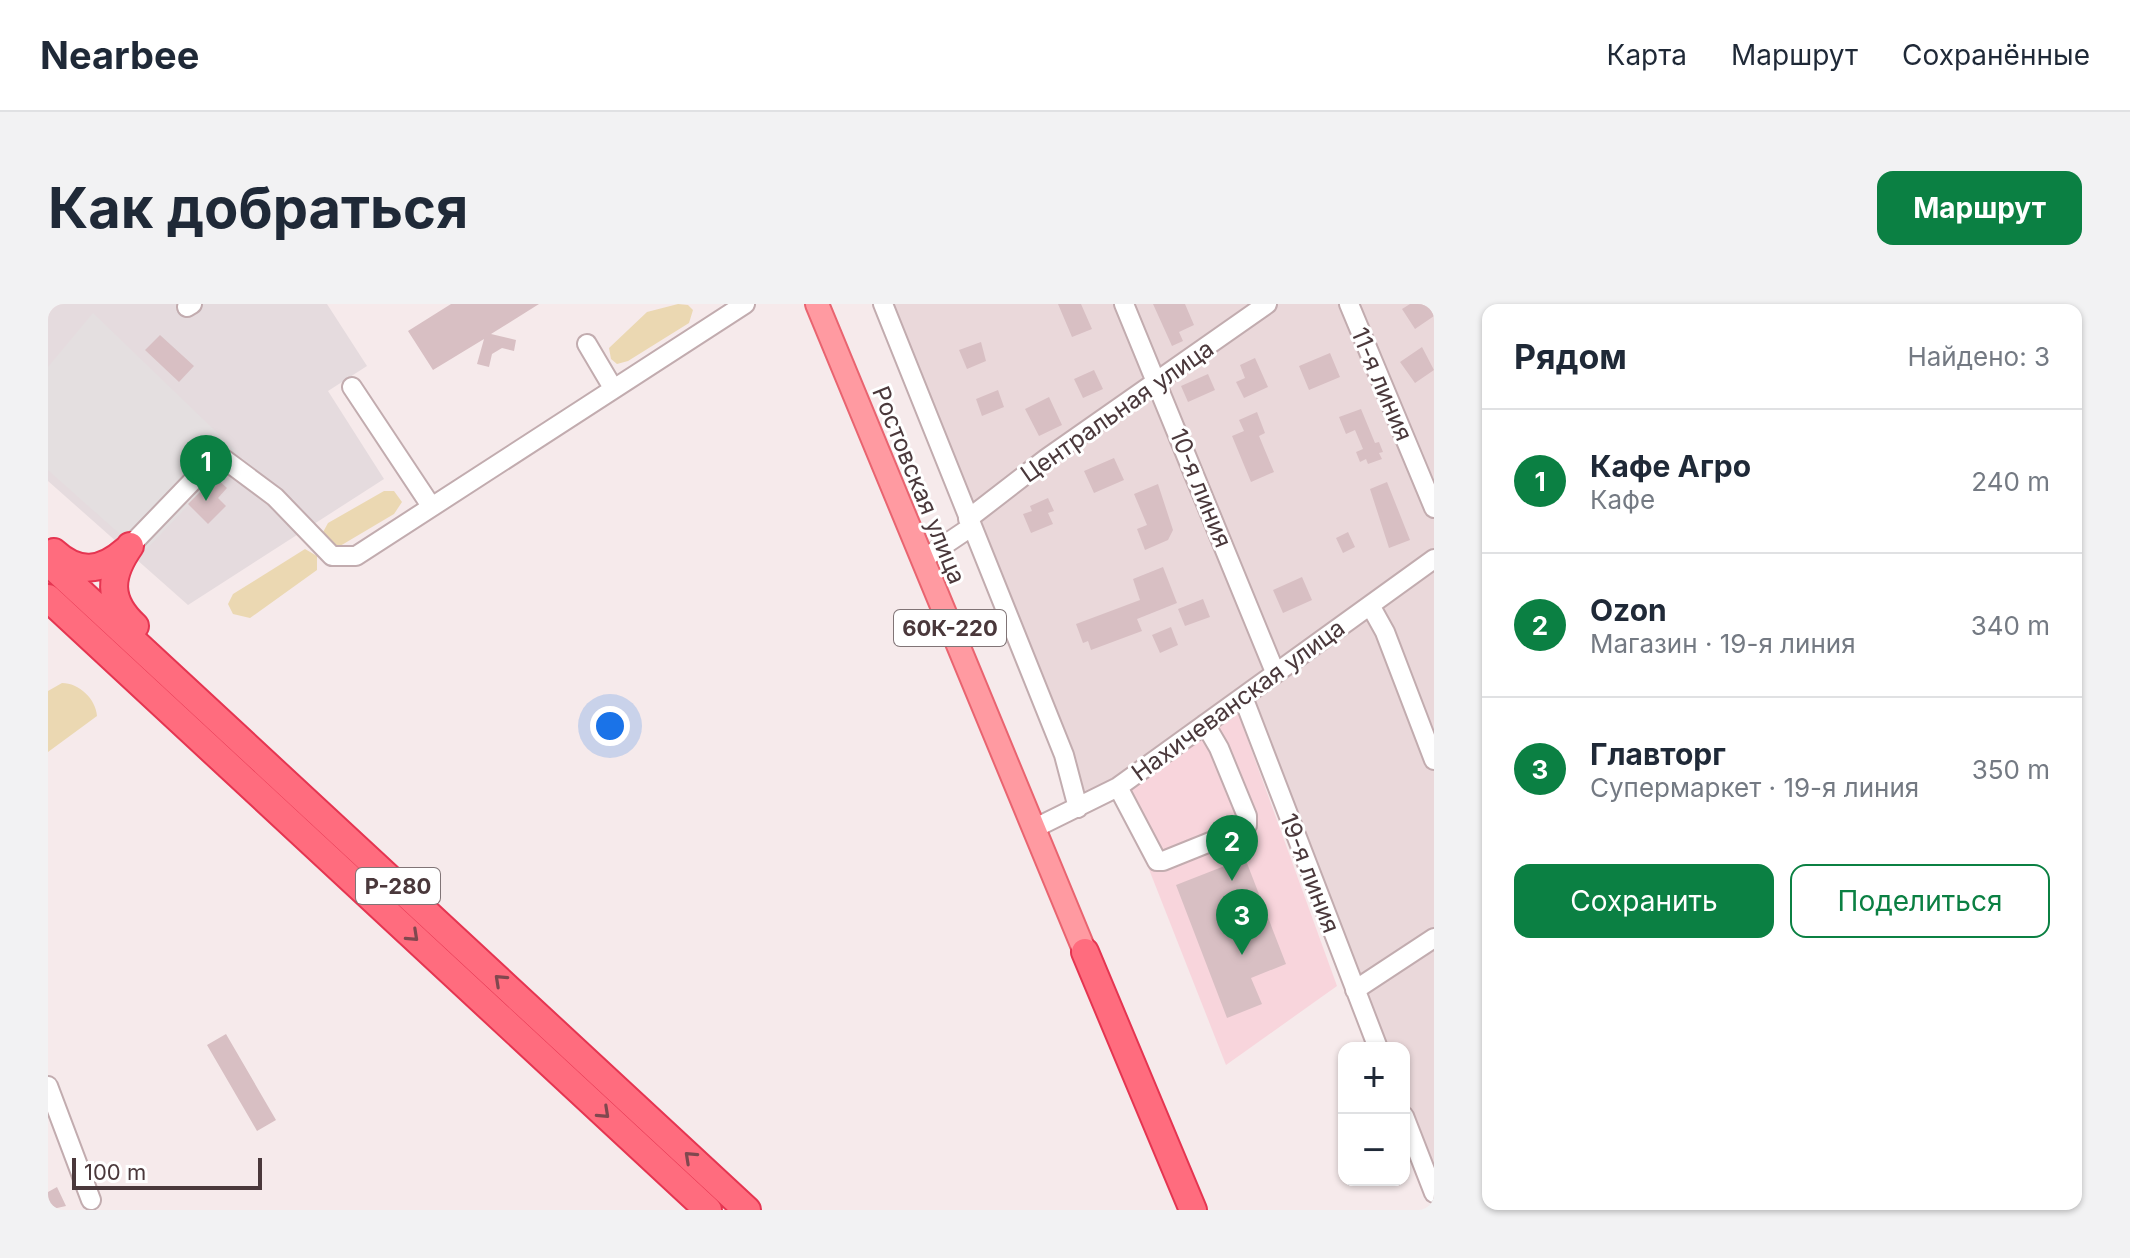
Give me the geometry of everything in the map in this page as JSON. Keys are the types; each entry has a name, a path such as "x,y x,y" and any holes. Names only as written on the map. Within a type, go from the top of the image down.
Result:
{"highway":[{"path":"48,546 80,569 96,569 114,561 130,546"},
{"path":"130,546 118,564 112,581 114,598 126,618 271,752 367,857"},
{"name":"Р-280","path":"48,562 747,1210"},
{"name":"Р-280","path":"48,598 708,1210"},
{"path":"48,628 61,629 80,641 259,809 382,907"},
{"name":"60К-220","path":"1085,952 1177,1210"},
{"name":"60К-220","path":"1085,952 1193,1210"}],"main road":[{"name":"Ростовская улица","path":"817,304 1085,952"}],"street":[{"path":"130,546 216,460 233,463 275,497 322,548 340,559 356,556 745,304"},
{"name":"Ростовская улица","path":"883,304 1064,755 1078,808"},
{"name":"10-я линия","path":"1124,304 1275,672"},
{"name":"Центральная улица","path":"922,560 1047,458 1267,304"},
{"name":"11-я линия","path":"1349,304 1434,508"},
{"path":"587,344 613,388"},
{"path":"352,387 431,506"},
{"name":"Нахичеванская улица","path":"1033,829 1118,787 1434,559"},
{"path":"1370,605 1385,632 1434,760"},
{"name":"19-я линия","path":"1243,697 1376,1042"},
{"path":"1118,787 1157,861 1247,825 1247,816 1219,748 1205,724"},
{"path":"1355,990 1434,938"},
{"path":"48,1086 91,1200"},
{"path":"1410,1131 1434,1193"}],"shaded area":[{"path":"48,304 327,304 367,366 328,391 384,479 188,605 48,481"},
{"path":"678,304 688,305 693,310 689,323 628,361 617,364 611,359 609,348 647,312"},
{"path":"883,304 1434,304 1434,1193 1410,1131 1410,1042 1376,1042 1243,698 1078,808"},
{"path":"93,313 238,453 142,554 48,470 48,367"},
{"path":"384,491 394,491 402,502 394,514 340,546 333,546 322,534 328,523"},
{"path":"305,549 317,556 317,570 250,618 233,614 228,604 233,594"},
{"path":"62,683 86,693 94,704 97,716 48,752 48,691"},
{"path":"1237,710 1337,986 1226,1065 1119,793"}],"building":[{"path":"451,304 539,304 491,334 516,340 514,351 502,348 492,354 489,367 477,364 484,339 433,370 408,331"},
{"path":"1058,304 1081,304 1092,329 1072,337"},
{"path":"1153,304 1185,304 1194,325 1179,332 1183,341 1172,346"},
{"path":"1410,304 1431,304 1434,316 1415,329 1402,309"},
{"path":"160,335 194,366 179,382 145,350"},
{"path":"981,342 986,361 967,369 959,350"},
{"path":"1422,347 1434,370 1415,383 1400,362"},
{"path":"1330,353 1340,377 1309,390 1299,366"},
{"path":"1255,358 1268,387 1244,398 1236,382 1245,378 1240,365"},
{"path":"1094,370 1103,389 1083,398 1074,379"},
{"path":"1208,374 1215,390 1188,402 1181,386"},
{"path":"998,390 1004,407 982,416 976,399"},
{"path":"1049,397 1062,425 1039,436 1025,409"},
{"path":"1361,409 1375,443 1379,442 1383,452 1379,453 1382,459 1368,464 1366,459 1360,462 1356,452 1363,449 1355,430 1346,434 1339,417"},
{"path":"1257,412 1265,433 1259,436 1274,472 1251,482 1232,436 1244,431 1239,420"},
{"path":"1114,458 1124,480 1094,493 1084,471"},
{"path":"215,477 227,488 218,498 226,506 208,524 188,504"},
{"path":"1387,482 1410,540 1389,548 1370,489"},
{"path":"1158,484 1173,530 1168,540 1145,550 1137,529 1147,525 1134,494"},
{"path":"1048,498 1054,511 1048,513 1053,524 1031,533 1023,514 1032,511 1030,506"},
{"path":"1348,532 1355,547 1343,553 1336,538"},
{"path":"1163,567 1177,603 1137,619 1142,631 1091,650 1088,641 1083,643 1076,624 1140,600 1133,579"},
{"path":"1302,577 1312,600 1283,613 1273,590"},
{"path":"1203,599 1210,617 1185,626 1178,609"},
{"path":"1171,627 1178,645 1160,653 1152,635"},
{"path":"1245,858 1286,964 1251,978 1262,1004 1227,1018 1176,885"},
{"path":"226,1034 276,1120 257,1131 207,1045"},
{"path":"57,1187 66,1206 48,1210 48,1192"}],"place":[{"name":"Кафе Агро","path":"206,501"},
{"name":"Ozon","path":"1232,881"},
{"name":"Главторг","path":"1242,955"}]}
